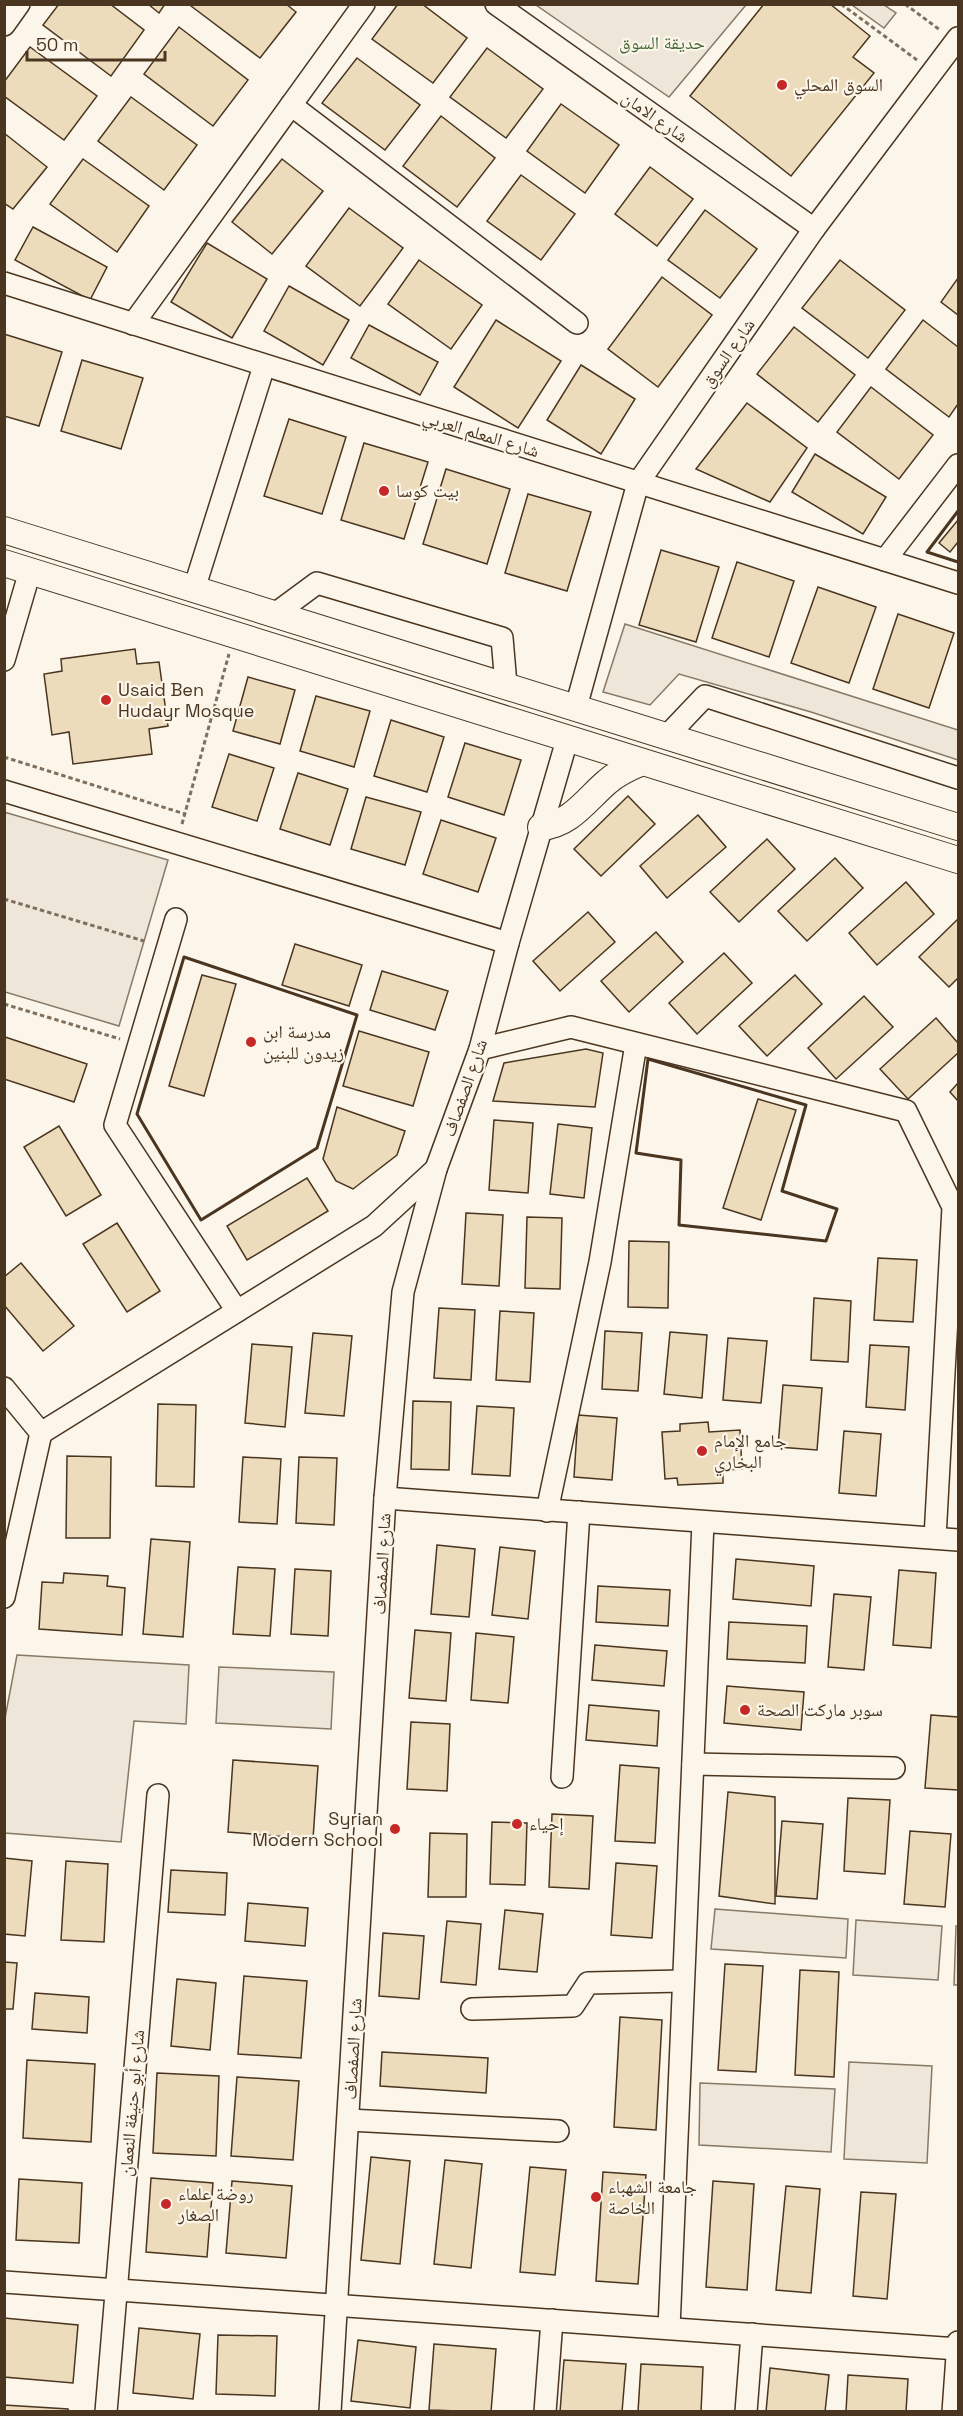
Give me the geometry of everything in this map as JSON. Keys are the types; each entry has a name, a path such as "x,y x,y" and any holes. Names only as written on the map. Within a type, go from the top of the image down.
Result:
{"main road":[{"path":"4,530 958,827"},
{"path":"4,563 640,763 958,860"},
{"path":"541,827 550,827 566,820 608,781 640,763"}],"street":[{"path":"4,25 19,4"},
{"path":"133,324 364,4"},
{"name":"شارع الامان","path":"496,4 814,229"},
{"name":"شارع السوق","path":"576,707 638,483 814,229 933,72 955,48"},
{"path":"291,105 577,323"},
{"name":"شارع المعلم العربي","path":"4,283 958,583"},
{"path":"194,589 264,366"},
{"path":"885,560 958,465"},
{"path":"4,660 30,571"},
{"path":"275,614 317,583 502,638 506,686"},
{"path":"667,736 705,696 958,778"},
{"name":"شارع الصفصاف","path":"330,2412 385,1498 403,1292 436,1169 480,1049 567,740"},
{"path":"4,791 508,943"},
{"path":"176,919 115,1125 237,1311"},
{"path":"480,1049 571,1027 906,1111 953,1207 935,1538"},
{"path":"548,1511 600,1262 636,1044"},
{"path":"4,1597 41,1433 374,1226 436,1169"},
{"path":"4,1388 41,1433"},
{"path":"385,1498 958,1540"},
{"path":"562,1777 579,1512"},
{"path":"669,2328 703,1522"},
{"path":"693,1764 894,1768"},
{"name":"شارع أبو حنيفة النعمان","path":"106,2412 158,1795"},
{"path":"472,2009 573,2006 588,1983 683,1981"},
{"path":"349,2120 558,2131"},
{"path":"4,2282 958,2349"},
{"path":"545,2412 552,2320"},
{"path":"746,2412 753,2334"},
{"path":"953,2412 958,2342"}],"path":[{"path":"841,4 933,72"},
{"path":"905,4 955,48"},
{"path":"177,843 235,635"},
{"path":"4,757 185,814"},
{"path":"4,899 144,941"},
{"path":"4,1004 138,1045"}],"green space":[{"name":"حديقة السوق","path":"536,5 746,5 669,97"},
{"path":"852,5 884,5 896,13 884,28"},
{"path":"625,624 958,730 958,760 811,712 679,674 650,705 603,692"},
{"path":"4,812 168,860 119,1026 5,992"},
{"path":"17,1655 189,1665 186,1724 134,1721 121,1842 5,1833 5,1718"},
{"path":"219,1667 334,1672 331,1729 216,1723"},
{"path":"715,1909 848,1919 846,1958 711,1949"},
{"path":"856,1920 942,1926 938,1980 853,1975"},
{"path":"956,1926 958,1926 958,1985 954,1985"},
{"path":"849,2062 932,2066 927,2163 844,2159"},
{"path":"700,2083 835,2089 831,2152 699,2145"}],"building":[{"path":"59,4 110,4 144,30 111,76 43,25"},
{"path":"148,4 165,4 159,13"},
{"path":"193,4 286,4 296,12 260,58 191,6"},
{"path":"398,4 422,4 467,38 433,83 372,39"},
{"name":"السوق المحلي","path":"764,4 830,4 870,36 853,57 874,73 791,176 690,96"},
{"path":"179,27 248,80 213,126 144,74"},
{"path":"30,47 97,96 64,140 4,96 4,82"},
{"path":"487,48 543,89 506,138 450,97"},
{"path":"357,58 420,105 385,150 322,103"},
{"path":"131,97 197,145 164,190 98,141"},
{"path":"561,104 619,145 585,193 527,151"},
{"path":"441,116 495,158 457,207 403,166"},
{"path":"4,133 47,167 13,209 4,203"},
{"path":"83,159 149,206 117,252 50,204"},
{"path":"282,159 323,191 272,254 232,222"},
{"path":"650,167 693,199 657,246 615,214"},
{"path":"521,175 575,214 541,260 487,221"},
{"path":"349,208 403,248 360,306 306,266"},
{"path":"705,210 757,249 720,298 668,260"},
{"path":"33,227 107,267 90,300 15,260"},
{"path":"207,243 267,279 232,338 171,302"},
{"path":"419,260 482,305 451,349 388,304"},
{"path":"840,260 905,310 868,358 802,308"},
{"path":"662,277 712,315 658,387 608,349"},
{"path":"958,278 958,315 941,302"},
{"path":"289,286 349,320 323,365 264,331"},
{"path":"496,320 561,361 518,428 454,387"},
{"path":"923,320 958,347 958,404 949,417 886,369"},
{"path":"369,325 438,362 420,395 351,358"},
{"path":"794,327 855,375 818,422 757,374"},
{"path":"4,334 62,352 39,426 4,416"},
{"path":"82,360 143,378 121,449 61,431"},
{"path":"581,365 635,399 601,454 547,420"},
{"path":"871,387 933,435 899,479 837,432"},
{"path":"747,403 807,448 770,502 696,469"},
{"path":"289,419 346,437 322,514 264,496"},
{"name":"بيت كوسا","path":"364,443 428,462 404,539 341,520"},
{"path":"815,454 886,497 863,534 792,492"},
{"path":"446,469 510,489 487,564 423,544"},
{"path":"528,494 591,512 567,591 505,573"},
{"path":"958,520 958,542 950,552 939,543"},
{"path":"661,550 719,567 696,642 639,625"},
{"path":"737,562 794,581 769,657 712,638"},
{"path":"818,587 876,607 849,683 791,663"},
{"path":"898,614 954,633 929,708 873,689"},
{"name":"Usaid Ben Hudayr Mosque","path":"135,649 137,664 159,662 168,726 149,729 152,754 73,764 69,732 52,735 44,674 62,671 61,659"},
{"path":"248,677 295,690 280,744 233,731"},
{"path":"316,696 370,711 354,767 300,751"},
{"path":"391,720 444,737 427,792 374,776"},
{"path":"465,743 521,760 504,815 448,797"},
{"path":"229,754 274,768 257,821 212,807"},
{"path":"298,773 348,789 330,845 280,829"},
{"path":"628,796 655,824 601,876 574,849"},
{"path":"366,797 421,812 405,865 351,849"},
{"path":"698,815 726,847 667,898 640,866"},
{"path":"441,820 496,838 478,892 423,874"},
{"path":"767,839 795,869 739,922 710,892"},
{"path":"835,858 863,888 807,941 778,911"},
{"path":"906,882 934,914 877,965 849,933"},
{"path":"588,912 615,942 560,991 533,961"},
{"path":"958,919 958,978 949,987 919,957"},
{"path":"656,932 683,962 629,1012 601,981"},
{"path":"295,944 362,965 349,1006 282,985"},
{"path":"724,953 752,983 697,1034 669,1003"},
{"path":"382,971 448,991 435,1030 370,1010"},
{"path":"202,975 236,984 204,1096 169,1086"},
{"path":"795,975 822,1004 767,1056 739,1026"},
{"path":"864,996 893,1027 836,1079 808,1048"},
{"path":"936,1018 958,1043 958,1053 908,1099 880,1069"},
{"path":"359,1031 429,1052 413,1106 343,1086"},
{"path":"5,1037 87,1064 74,1102 4,1079"},
{"path":"586,1049 603,1053 595,1107 493,1101 504,1063"},
{"path":"958,1083 958,1101 950,1092"},
{"path":"758,1099 796,1110 761,1220 723,1208"},
{"path":"337,1107 405,1131 397,1155 353,1189 336,1181 323,1159"},
{"path":"494,1120 533,1123 528,1193 489,1190"},
{"path":"558,1124 592,1128 584,1198 550,1194"},
{"path":"59,1126 101,1195 66,1216 24,1147"},
{"path":"307,1178 328,1211 247,1260 227,1226"},
{"path":"466,1213 503,1215 499,1286 462,1284"},
{"path":"527,1217 562,1218 560,1289 525,1288"},
{"path":"117,1223 160,1291 127,1312 83,1244"},
{"path":"629,1241 669,1242 668,1308 628,1307"},
{"path":"878,1258 917,1260 913,1322 874,1320"},
{"path":"21,1263 74,1326 43,1351 4,1305 4,1277"},
{"path":"814,1298 851,1301 848,1362 811,1360"},
{"path":"439,1308 475,1310 471,1380 434,1378"},
{"path":"500,1311 534,1313 530,1382 496,1380"},
{"path":"605,1331 642,1333 638,1391 602,1389"},
{"path":"670,1332 707,1335 702,1398 664,1394"},
{"path":"313,1333 352,1336 344,1416 305,1413"},
{"path":"728,1338 767,1341 761,1403 723,1400"},
{"path":"252,1344 292,1347 285,1427 245,1423"},
{"path":"870,1345 909,1347 905,1410 866,1407"},
{"path":"783,1385 822,1388 817,1450 778,1447"},
{"path":"413,1401 451,1402 449,1470 411,1469"},
{"path":"158,1404 196,1405 194,1487 156,1486"},
{"path":"477,1406 514,1408 510,1476 472,1474"},
{"path":"578,1415 617,1418 612,1480 574,1477"},
{"name":"جامع الإمام البخاري","path":"708,1422 709,1432 740,1430 742,1469 723,1470 723,1483 678,1485 677,1478 665,1479 662,1432 680,1431 680,1424"},
{"path":"844,1431 881,1434 876,1496 839,1493"},
{"path":"67,1456 111,1457 110,1538 66,1538"},
{"path":"243,1457 281,1459 277,1524 239,1522"},
{"path":"299,1457 337,1458 334,1525 296,1523"},
{"path":"151,1539 190,1542 183,1637 143,1634"},
{"path":"437,1545 475,1549 469,1617 431,1614"},
{"path":"500,1547 535,1551 528,1619 492,1615"},
{"path":"736,1559 814,1566 811,1606 733,1599"},
{"path":"238,1567 275,1569 270,1636 233,1634"},
{"path":"295,1569 331,1571 328,1636 291,1634"},
{"path":"899,1570 936,1573 931,1648 893,1645"},
{"path":"64,1573 108,1576 107,1586 125,1588 122,1635 39,1629 42,1582 63,1583"},
{"path":"598,1586 670,1590 668,1626 596,1622"},
{"path":"834,1594 871,1597 864,1670 828,1667"},
{"path":"729,1622 807,1626 805,1663 727,1659"},
{"path":"415,1630 451,1633 446,1701 409,1698"},
{"path":"476,1633 514,1637 508,1703 471,1700"},
{"path":"595,1645 667,1651 664,1686 592,1680"},
{"path":"727,1686 804,1692 801,1730 724,1723"},
{"path":"589,1705 659,1711 657,1746 586,1740"},
{"path":"931,1715 958,1717 958,1790 925,1788"},
{"path":"411,1722 450,1724 447,1791 407,1789"},
{"path":"233,1760 318,1766 313,1839 228,1832"},
{"path":"620,1765 659,1768 655,1843 615,1841"},
{"path":"728,1792 775,1797 775,1904 719,1896"},
{"path":"848,1798 890,1800 885,1874 844,1871"},
{"path":"552,1814 593,1816 589,1889 549,1887"},
{"path":"782,1821 823,1824 817,1899 776,1896"},
{"path":"492,1822 527,1823 525,1885 490,1884"},
{"path":"910,1831 951,1834 945,1907 904,1904"},
{"path":"430,1833 467,1834 466,1897 428,1897"},
{"path":"4,1858 32,1861 25,1936 4,1934"},
{"path":"66,1861 108,1864 104,1942 61,1940"},
{"path":"616,1863 657,1866 652,1938 611,1935"},
{"path":"171,1870 227,1873 225,1915 168,1912"},
{"path":"248,1903 308,1908 305,1946 245,1941"},
{"path":"505,1910 543,1914 537,1972 499,1969"},
{"path":"447,1921 481,1924 476,1985 441,1982"},
{"path":"383,1933 424,1936 419,1999 379,1996"},
{"path":"4,1962 17,1963 13,2009 4,2009"},
{"path":"725,1964 763,1966 756,2072 718,2070"},
{"path":"800,1970 839,1972 834,2077 795,2075"},
{"path":"244,1976 307,1981 301,2058 238,2054"},
{"path":"177,1979 216,1983 210,2050 171,2046"},
{"path":"35,1993 89,1997 87,2033 32,2029"},
{"path":"620,2017 662,2020 656,2130 614,2127"},
{"path":"382,2052 488,2058 486,2093 380,2086"},
{"path":"27,2060 95,2064 91,2142 23,2138"},
{"path":"157,2073 219,2076 216,2156 153,2153"},
{"path":"237,2077 299,2081 293,2160 231,2156"},
{"path":"371,2157 410,2161 400,2264 361,2260"},
{"path":"445,2160 482,2164 471,2268 434,2264"},
{"path":"530,2167 566,2170 555,2275 520,2272"},
{"path":"603,2172 646,2175 638,2284 596,2281"},
{"path":"151,2178 213,2183 207,2257 146,2252"},
{"path":"19,2179 82,2183 79,2243 16,2240"},
{"path":"232,2181 292,2186 286,2258 226,2253"},
{"path":"713,2181 754,2184 747,2290 706,2287"},
{"path":"786,2186 820,2189 811,2293 776,2290"},
{"path":"861,2192 896,2194 887,2299 853,2296"},
{"path":"4,2318 78,2325 73,2383 4,2377"},
{"path":"139,2328 200,2334 193,2399 133,2393"},
{"path":"218,2335 277,2336 275,2396 216,2394"},
{"path":"358,2340 416,2347 410,2408 351,2401"},
{"path":"434,2344 496,2349 491,2412 429,2410"},
{"path":"564,2360 626,2364 622,2412 560,2412"},
{"path":"641,2364 703,2367 701,2412 638,2412"},
{"path":"770,2368 829,2375 825,2412 766,2412"},
{"path":"848,2375 908,2379 906,2412 846,2412"},
{"path":"4,2405 68,2409 68,2412 4,2412"}],"wall":[{"path":"958,511 927,552 958,562"},
{"path":"184,957 357,1015 317,1148 201,1220 137,1114 184,957"},
{"path":"648,1059 806,1105 782,1191 837,1209 826,1241 679,1225 681,1160 636,1153 648,1059"}],"place":[{"name":"السوق المحلي","path":"782,85"},
{"name":"بيت كوسا","path":"384,491"},
{"name":"Usaid Ben Hudayr Mosque","path":"106,700"},
{"name":"مدرسة ابن زيدون للبنين","path":"251,1042"},
{"name":"جامع الإمام البخاري","path":"702,1451"},
{"name":"سوبر ماركت الصحة","path":"745,1710"},
{"name":"إحياء","path":"517,1824"},
{"name":"Syrian Modern School","path":"395,1829"},
{"name":"جامعة الشهباء الخاصة","path":"596,2197"},
{"name":"روضة علماء الصغار","path":"166,2204"}]}
